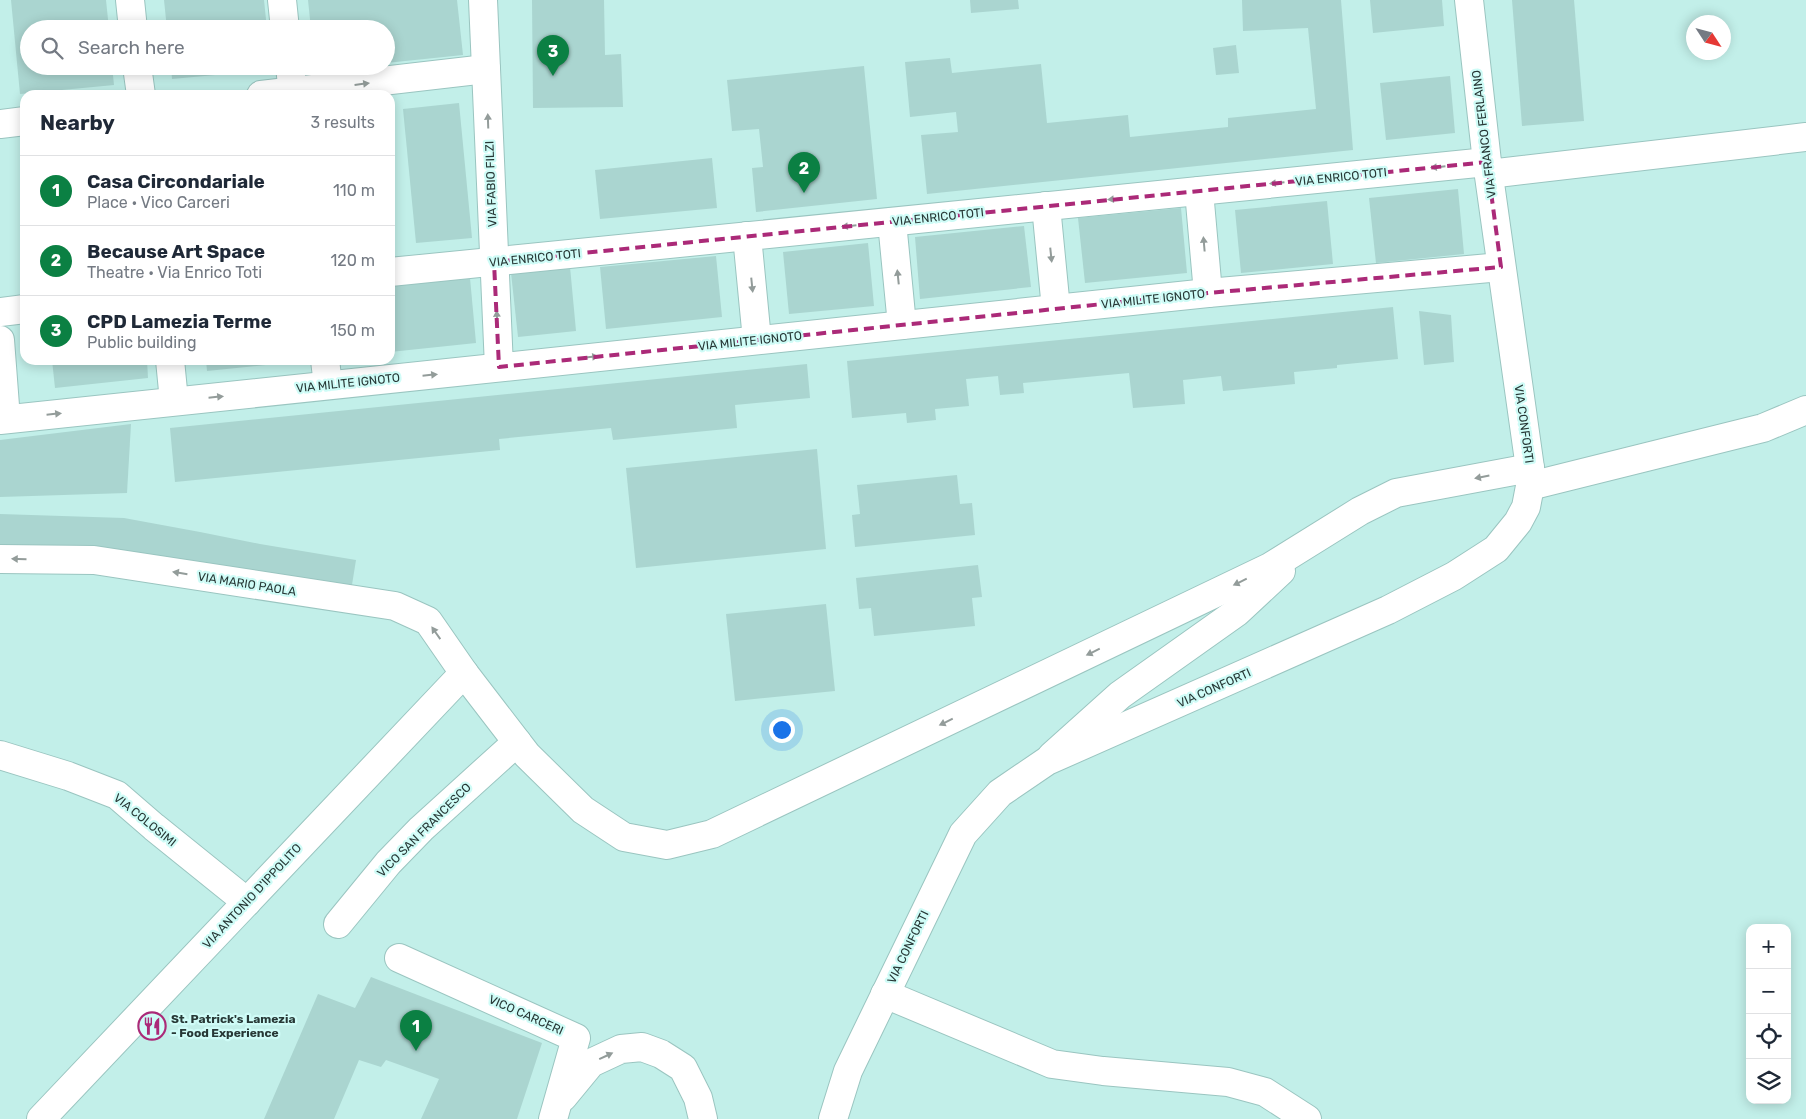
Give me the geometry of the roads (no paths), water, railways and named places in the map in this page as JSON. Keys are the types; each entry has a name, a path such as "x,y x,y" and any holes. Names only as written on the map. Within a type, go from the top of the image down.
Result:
{"street":[{"path":"130,0 132,20"},
{"path":"282,0 284,20"},
{"name":"VIA FABIO FILZI","path":"483,0 499,367"},
{"name":"VIA FRANCO FERLAINO","path":"1469,0 1501,267"},
{"path":"275,90 292,84 486,69"},
{"path":"138,75 139,90"},
{"path":"0,124 20,122"},
{"name":"VIA ENRICO TOTI","path":"395,272 1199,191 1488,168 1806,137"},
{"path":"1199,191 1208,293"},
{"path":"1046,206 1056,309"},
{"path":"892,222 902,325"},
{"path":"747,236 757,340"},
{"name":"VIA MILITE IGNOTO","path":"3,419 174,401 327,373 499,367 1208,293 1501,267"},
{"name":"VIA CONFORTI","path":"833,1119 848,1071 963,834 1000,793 1047,761 1388,610 1454,576 1496,549 1507,537 1526,507 1530,477 1501,267"},
{"path":"0,312 20,310"},
{"path":"0,340 3,419"},
{"path":"170,365 174,401"},
{"path":"1047,761 1120,695 1237,612 1312,541 1360,511 1396,493 1530,477 1763,428 1806,410"},
{"name":"VIA MARIO PAOLA","path":"0,559 94,560 395,606 428,621 464,673 527,755 583,810 624,837 667,845 712,834 1270,567 1312,541"},
{"name":"VIA ANTONIO D'IPPOLITO","path":"41,1119 68,1108 247,902 464,673"},
{"name":"VICO SAN FRANCESCO","path":"338,924 395,856 517,742"},
{"name":"VIA COLOSIMI","path":"0,754 68,776 117,795 247,902"},
{"name":"VICO CARCERI","path":"398,958 576,1038 554,1119"},
{"path":"885,994 1052,1064 1103,1071 1228,1082 1265,1092 1307,1119"},
{"path":"554,1119 564,1095 591,1063 621,1049 642,1047 661,1054 683,1068 698,1098 703,1119"}],"place":[{"name":"CPD Lamezia Terme","path":"553,76"},
{"name":"Because Art Space","path":"804,193"},
{"name":"St. Patrick's Lamezia - Food Experience","path":"152,1026"},
{"name":"Casa Circondariale","path":"416,1051"}]}
